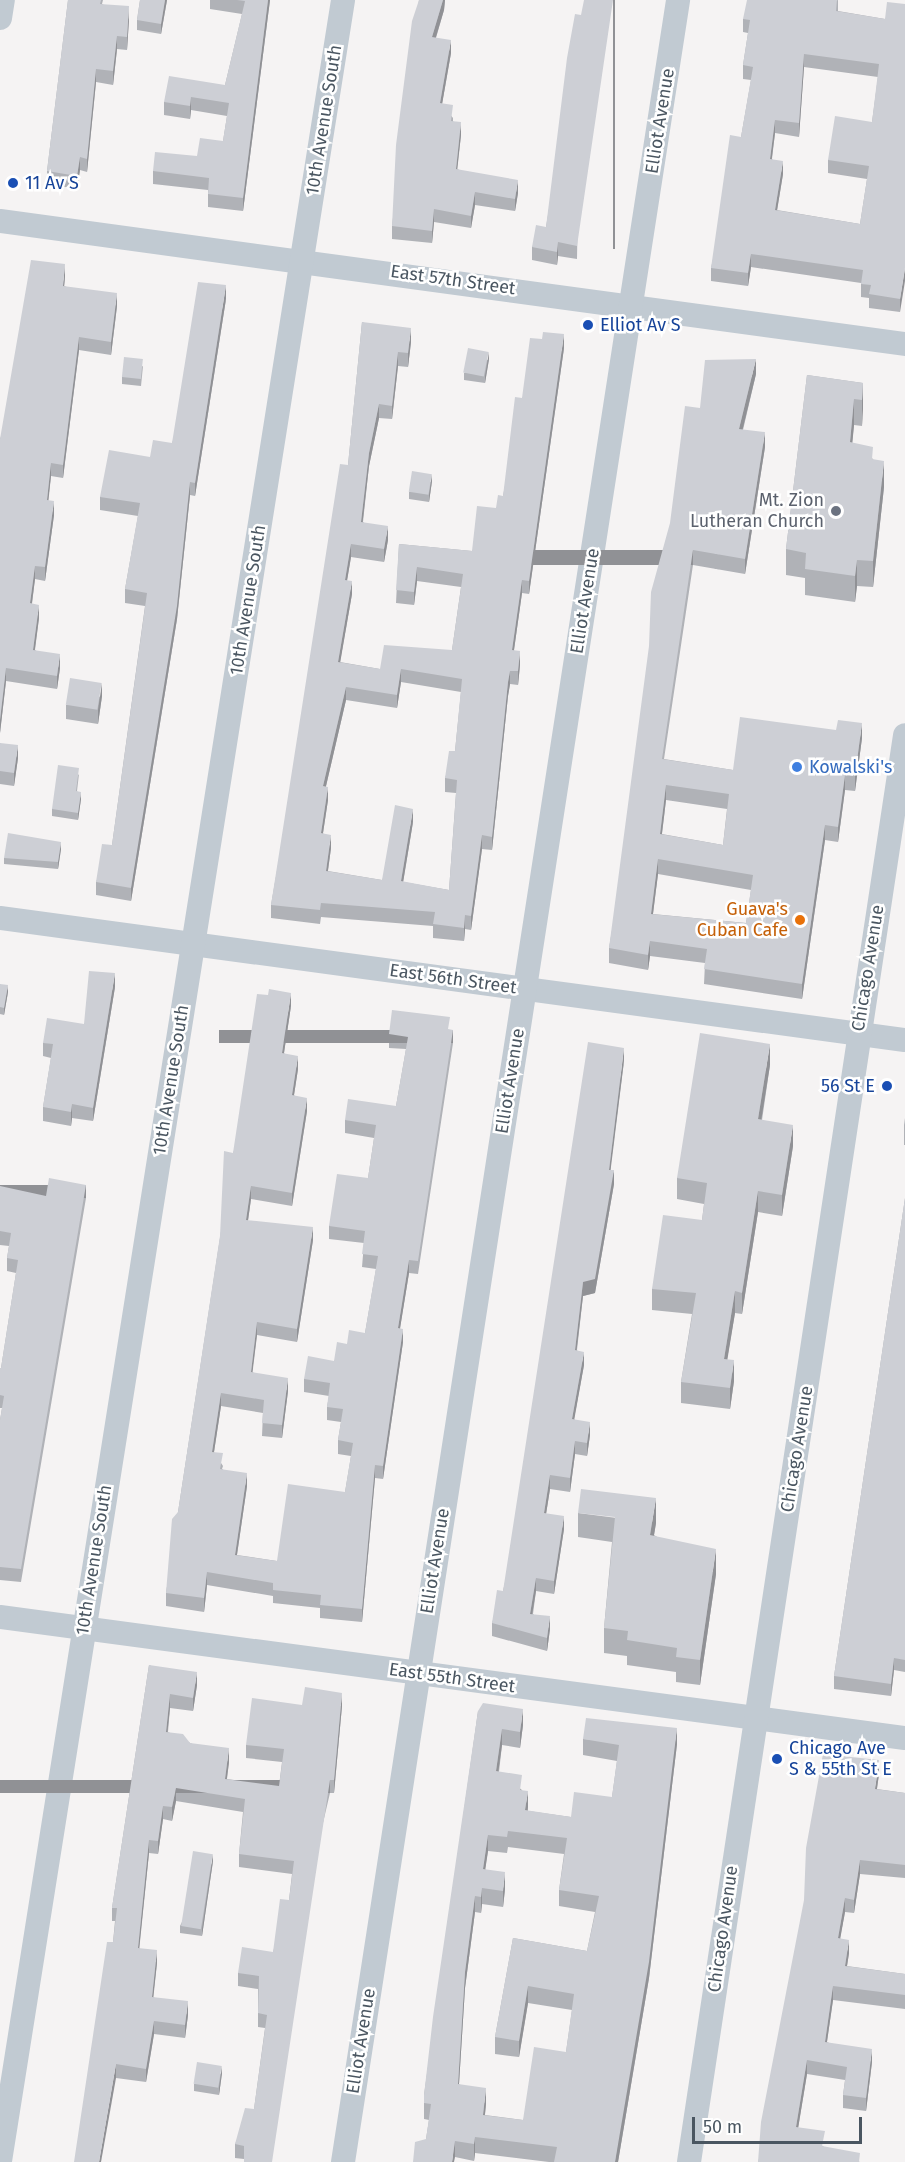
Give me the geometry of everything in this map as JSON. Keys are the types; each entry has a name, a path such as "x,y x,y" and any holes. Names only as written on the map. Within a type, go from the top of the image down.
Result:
{"street":[{"path":"0,18 3,0"},
{"name":"10th Avenue South","path":"0,2161 343,0"},
{"name":"Elliot Avenue","path":"343,2162 678,0"},
{"name":"East 57th Street","path":"0,221 302,259 905,344"},
{"name":"Chicago Avenue","path":"689,2162 754,1720 905,735"},
{"name":"East 56th Street","path":"0,918 905,1040"},
{"name":"East 55th Street","path":"0,1617 418,1672 754,1720 905,1738"}],"building":[{"path":"68,0 101,0 100,4 129,6 127,37 117,36 113,71 96,69 87,159 80,157 77,176 47,171"},
{"path":"140,0 165,0 161,24 137,20"},
{"path":"237,0 268,0 243,198 208,194 209,178 153,171 155,152 197,156 200,138 223,141 229,103 191,97 190,106 164,102 169,76 225,85 245,1"},
{"path":"419,0 443,0 432,37 451,40 440,103 453,105 451,121 461,122 456,169 518,180 515,199 475,192 471,216 434,209 432,231 392,226 396,145 412,21"},
{"path":"584,0 613,0 577,246 558,242 557,252 532,247 536,225 546,227 567,58 575,14 581,15"},
{"path":"747,0 837,0 836,11 885,19 887,2 905,4 905,268 900,299 869,294 871,285 861,284 863,270 751,254 748,273 711,268 730,135 741,137 753,67 743,65 750,20 743,19","holes":["804,54 879,64 872,122 835,116 828,160 869,166 860,224 775,210 783,161 770,159 775,120 799,123"]},
{"path":"31,260 65,264 63,286 117,293 111,342 79,337 63,465 51,463 47,500 54,501 45,567 35,566 30,603 39,605 33,650 60,654 57,676 6,668 0,720 0,439"},
{"path":"198,282 226,285 195,483 190,482 177,606 131,888 96,882 102,844 112,845 147,593 125,589 140,503 100,497 109,450 150,457 153,440 172,443"},
{"path":"362,322 411,328 408,353 398,352 392,406 379,404 369,453 361,522 388,526 384,549 351,544 345,580 352,581 338,662 380,669 384,645 452,650 463,574 417,567 414,592 396,590 399,544 472,551 477,506 496,508 498,495 503,496 515,397 522,398 530,338 542,339 543,332 564,334 529,581 522,580 512,650 520,651 518,671 510,671 508,682 492,837 482,835 471,916 465,915 464,928 433,924 435,912 321,903 320,910 271,905 340,464 348,465","holes":["401,669 462,679 455,751 449,751 445,778 457,780 449,890 401,881 413,809 395,805 382,880 326,871 331,835 321,833 328,787 323,786 346,687 397,695"]},
{"path":"468,348 489,352 484,377 463,373"},
{"path":"124,357 143,359 141,379 122,377"},
{"path":"756,359 739,429 765,432 745,559 693,550 662,759 733,770 740,717 836,730 838,720 862,723 855,776 845,775 838,827 825,825 802,984 704,969 707,949 650,941 648,955 609,948 649,646 651,592 670,523 685,406 700,408 705,360","holes":["666,785 729,794 723,845 660,834","658,859 753,875 746,923 651,914"]},
{"name":"Mt. Zion Lutheran Church","path":"807,375 863,383 862,400 854,399 850,442 873,447 872,459 884,461 873,561 857,560 855,576 805,569 806,553 786,549"},
{"path":"412,471 432,474 428,495 409,492"},
{"path":"70,678 102,683 97,710 66,705"},
{"path":"0,743 18,745 14,773 0,771"},
{"path":"58,765 79,768 76,791 81,792 78,813 52,809"},
{"path":"8,833 61,842 58,862 4,858"},
{"path":"89,971 115,973 93,1108 72,1104 71,1112 43,1107 53,1044 43,1043 47,1018 84,1024"},
{"path":"0,984 8,985 4,1008 0,1007"},
{"path":"269,989 291,993 282,1053 298,1056 292,1095 307,1098 292,1193 251,1186 246,1220 313,1227 297,1329 257,1322 251,1372 288,1378 282,1425 262,1423 264,1400 221,1393 212,1452 223,1453 220,1469 247,1473 235,1555 277,1561 288,1484 345,1492 353,1443 338,1440 343,1409 327,1407 330,1383 304,1379 308,1356 334,1361 337,1342 347,1344 349,1330 365,1333 378,1256 362,1254 365,1231 329,1226 337,1174 368,1178 376,1125 345,1120 348,1099 396,1106 408,1037 389,1034 392,1010 450,1017 448,1029 453,1030 418,1261 409,1260 398,1328 403,1329 383,1466 375,1465 362,1609 320,1605 321,1595 273,1590 273,1583 207,1572 204,1598 166,1593 172,1519 178,1512 220,1236 224,1151 233,1153 257,994 268,995"},
{"path":"700,1033 770,1044 758,1119 793,1125 782,1195 758,1191 742,1293 735,1291 724,1359 734,1360 730,1388 681,1382 696,1293 652,1289 663,1215 702,1220 707,1183 677,1178"},
{"path":"588,1042 624,1048 609,1170 614,1170 595,1279 583,1282 575,1350 584,1352 572,1419 590,1422 587,1443 575,1441 570,1478 550,1475 544,1513 564,1516 554,1581 536,1578 530,1614 550,1616 547,1638 492,1623 497,1590 503,1591"},
{"path":"49,1178 86,1185 21,1569 0,1567 0,1420 4,1396 0,1395 0,1368 18,1260 7,1258 11,1233 0,1231 0,1186 46,1196"},
{"path":"905,1198 905,1660 894,1658 891,1684 834,1676"},
{"path":"581,1489 656,1498 650,1535 716,1549 700,1660 676,1657 677,1648 627,1640 628,1631 604,1628 615,1517 578,1513"},
{"path":"149,1665 197,1672 193,1698 170,1694 166,1732 183,1734 190,1743 229,1748 225,1779 279,1786 284,1749 246,1745 252,1698 302,1705 305,1687 342,1693 334,1780 330,1780 272,2162 244,2162 244,2146 235,2144 245,2108 254,2109 267,2015 258,2013 259,1976 238,1973 242,1947 273,1952 280,1899 289,1900 294,1861 239,1854 245,1799 176,1788 172,1807 163,1806 158,1841 149,1840 138,1948 157,1950 152,1997 188,2001 185,2025 154,2021 146,2069 116,2064 99,2162 74,2162 107,1942 113,1942 117,1908 112,1908"},
{"path":"483,1703 523,1709 520,1732 502,1729 496,1771 522,1775 520,1790 528,1791 525,1810 571,1817 574,1792 612,1797 619,1745 583,1739 586,1718 677,1728 649,1962 615,2162 554,2162 557,2147 475,2137 474,2144 455,2141 452,2162 413,2162 415,2142 426,2139 431,2104 424,2103 424,2095 433,2017 478,1711","holes":["508,1831 567,1838 559,1890 599,1896 587,1951 513,1938 495,2037 519,2041 528,1986 574,1994 566,2052 534,2047 523,2120 483,2115 486,2088 458,2084 465,1972 475,1896 481,1897 482,1888 503,1891 505,1872 483,1869 488,1835 507,1837"]},
{"path":"823,1754 879,1760 875,1789 905,1793 905,1865 860,1860 854,1900 845,1898 838,1938 849,1940 845,1966 905,1974 905,1995 833,1986 825,2042 872,2049 866,2098 843,2095 847,2067 807,2060 796,2127 825,2131 822,2146 860,2153 859,2162 758,2162 761,2122 804,1900 806,1848"},
{"path":"193,1851 213,1854 201,1929 181,1926"},
{"path":"197,2062 222,2066 218,2088 194,2084"}],"place":[{"name":"11 Av S","path":"13,183"},
{"name":"Elliot Av S","path":"588,325"},
{"name":"Mt. Zion Lutheran Church","path":"836,511"},
{"name":"Kowalski's","path":"797,767"},
{"name":"Guava's Cuban Cafe","path":"800,920"},
{"name":"56 St E","path":"887,1086"},
{"name":"Chicago Ave S & 55th St E","path":"777,1759"}]}
